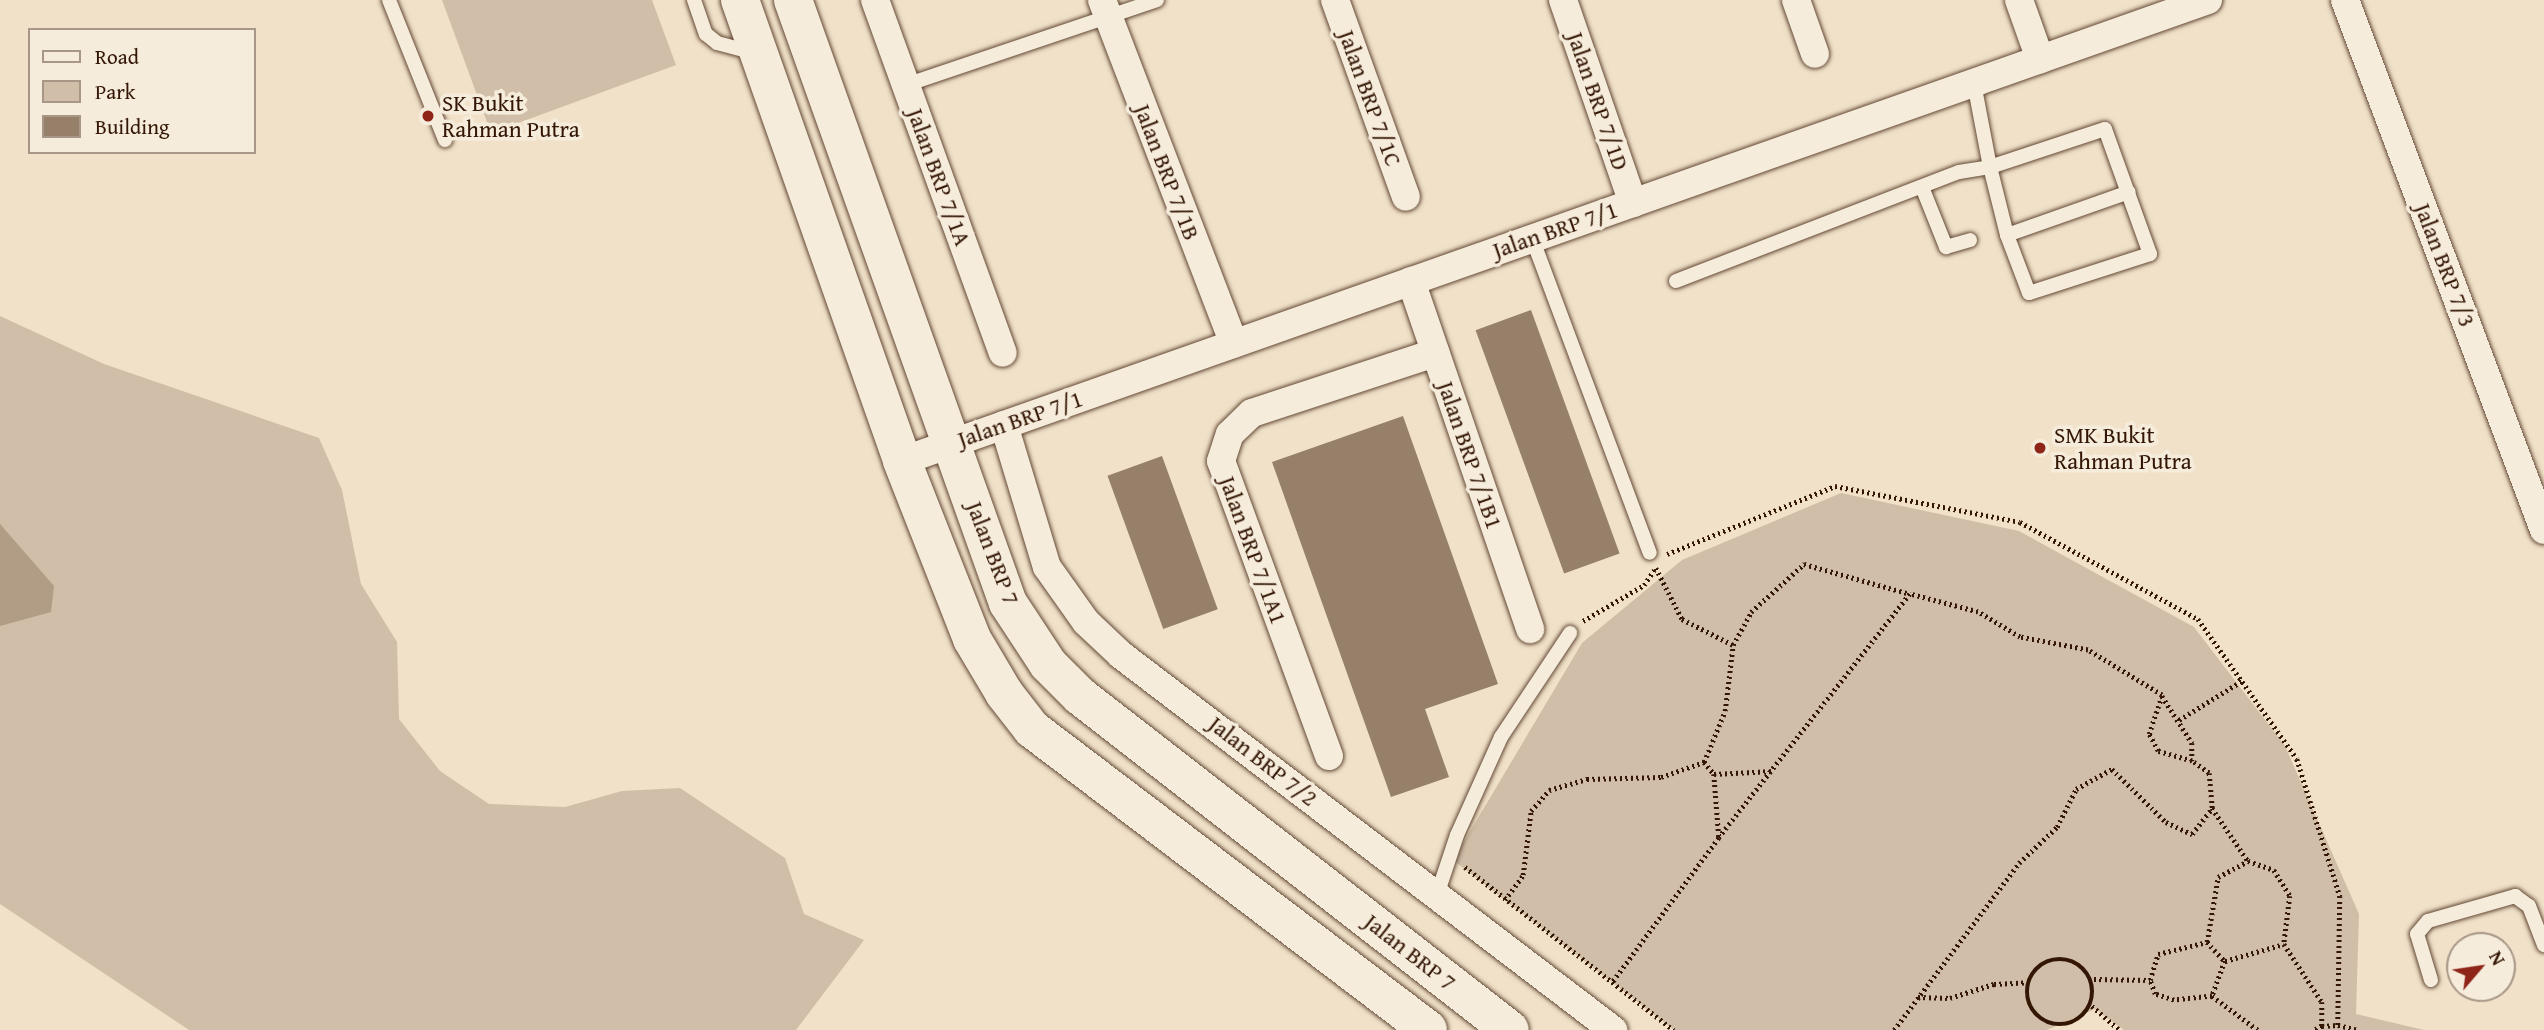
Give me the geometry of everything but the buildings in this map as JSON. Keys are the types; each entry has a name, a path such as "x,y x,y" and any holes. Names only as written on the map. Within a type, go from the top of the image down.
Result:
{"main road":[{"path":"740,0 902,461 972,639 1032,729 1428,1030"},
{"name":"Jalan BRP 7","path":"793,0 1008,603 1048,664 1080,696 1510,1030"}],"street":[{"name":"Jalan BRP 7/1A","path":"875,0 1003,354"},
{"name":"Jalan BRP 7/1C","path":"1335,0 1406,197"},
{"name":"Jalan BRP 7/1D","path":"1563,0 1633,202"},
{"path":"1796,0 1815,54"},
{"path":"2019,0 2040,59"},
{"name":"Jalan BRP 7/1","path":"902,461 2208,0"},
{"name":"Jalan BRP 7/3","path":"2345,0 2544,530"},
{"name":"Jalan BRP 7/1B","path":"1105,8 1234,343"},
{"name":"Jalan BRP 7/1B1","path":"1411,281 1530,629"},
{"name":"Jalan BRP 7/1A1","path":"1329,756 1221,461 1230,434 1252,413 1435,353"},
{"name":"Jalan BRP 7/2","path":"1004,425 1047,566 1086,622 1121,655 1613,1030"}],"lane":[{"path":"389,0 445,139"},
{"path":"694,0 706,34 716,43 758,54"},
{"path":"906,85 1105,8 1157,0"},
{"path":"1676,281 1959,172 1990,167 2105,129 2150,254 2029,293 2007,235 1990,167 1974,83"},
{"path":"1922,187 1946,247 1970,240"},
{"path":"2007,235 2129,192"},
{"path":"1532,238 1650,553"},
{"path":"1437,895 1450,856 1500,737 1570,634"},
{"path":"2431,980 2417,934 2428,921 2515,896 2529,906 2544,945"}],"path":[{"path":"1733,645 1682,619 1653,559 1835,486 2020,522 2198,619 2297,759 2340,896 2338,1025"},
{"path":"1505,900 1523,875 1531,811 1549,790 1587,779 1661,777 1704,762 1725,711 1733,645 1751,612 1804,564 1978,612 2020,637 2088,650 2162,695 2192,743 2192,761"},
{"path":"1570,634 1644,585 1655,567"},
{"path":"1612,982 1718,838 1910,594"},
{"path":"2179,720 2242,681"},
{"path":"2162,695 2148,734 2158,751 2192,761 2208,773 2212,807 2248,861 2274,870 2290,895 2284,944 2322,1002 2322,1026"},
{"path":"1704,762 1714,774 1718,838"},
{"path":"1894,1030 2019,863 2057,827 2076,789 2112,769 2166,822 2192,834 2212,807"},
{"path":"1714,774 1773,771"},
{"path":"1450,856 1674,1030"},
{"path":"2207,942 2218,877 2248,861"},
{"path":"2207,942 2225,961"},
{"path":"2207,942 2158,954 2150,980 2155,994 2174,1000 2212,996 2258,1030"},
{"path":"2225,961 2284,944"},
{"path":"2094,979 2092,1006 2071,1026 2034,1018 2028,1002 2028,982 2038,967 2052,958 2075,960 2094,979 2150,980"},
{"path":"2212,996 2225,961"},
{"path":"1918,997 1950,998 1994,984 2028,982"},
{"path":"2092,1006 2120,1030"},
{"path":"2044,1030 2049,1023"},
{"path":"2315,1030 2322,1026 2338,1025 2358,1030"}],"green space":[{"path":"442,0 652,0 676,65 491,133"},
{"path":"0,316 104,364 319,438 342,490 361,584 397,642 399,719 440,771 489,804 565,807 622,791 680,788 785,858 804,914 864,940 796,1030 189,1030 0,904"},
{"path":"1841,493 2019,531 2194,627 2285,746 2359,914 2356,1014 2424,1030 2124,1030 2095,1009 2047,1030 1674,1030 1453,860 1582,643 1682,560"}],"shaded area":[{"path":"0,524 54,586 51,612 0,626"}],"place":[{"name":"SK Bukit Rahman Putra","path":"428,116"},
{"name":"SMK Bukit Rahman Putra","path":"2040,448"}]}
